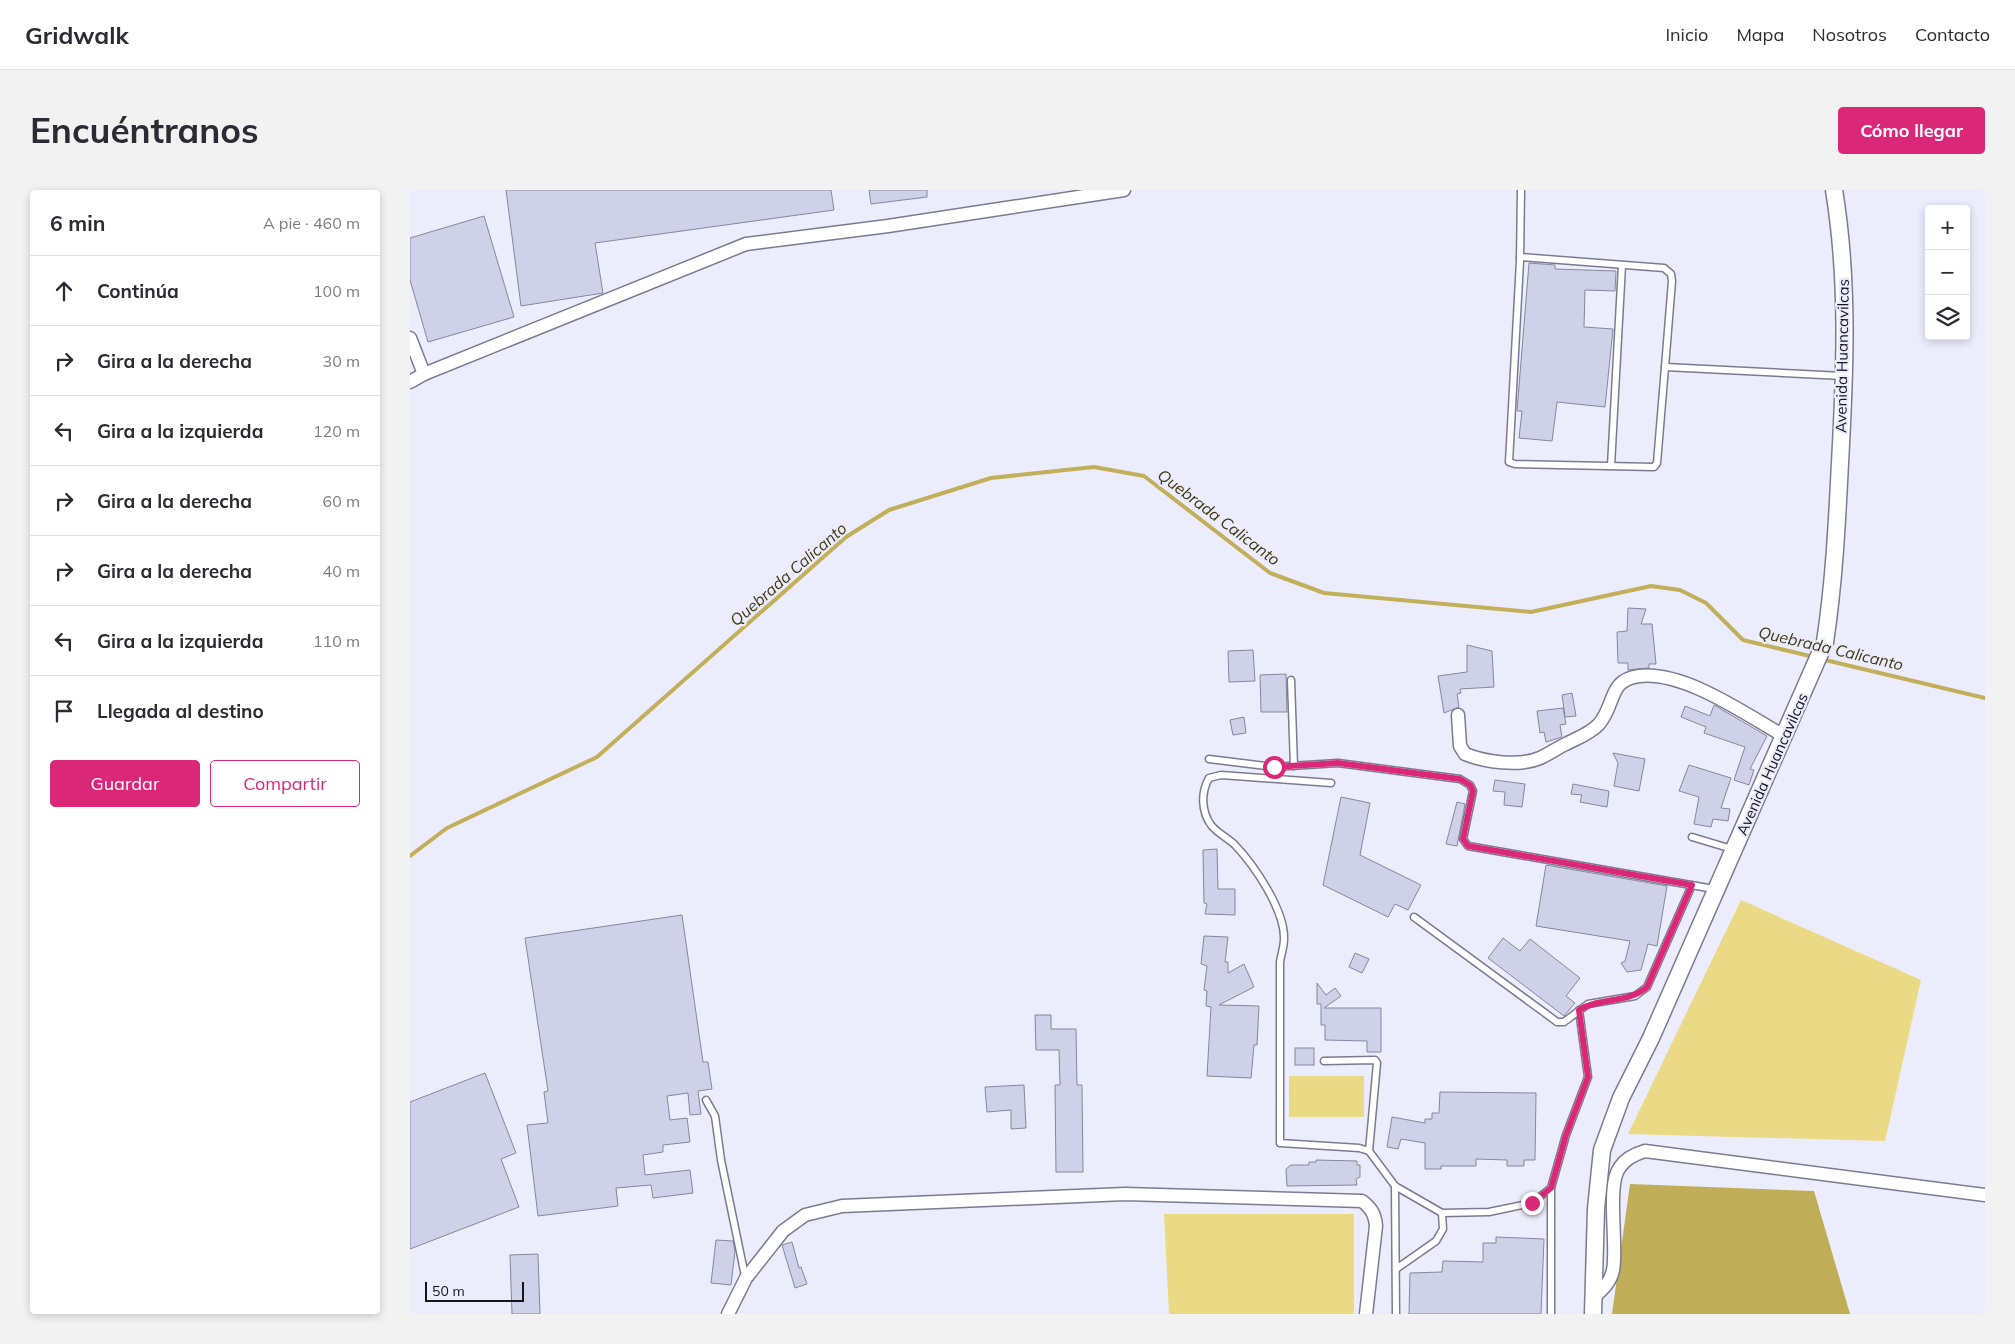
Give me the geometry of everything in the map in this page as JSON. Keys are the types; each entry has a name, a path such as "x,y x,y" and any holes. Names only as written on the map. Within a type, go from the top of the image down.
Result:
{"street":[{"path":"410,382 424,374 746,244 888,226 1124,190"},
{"name":"Avenida Huancavilcas","path":"1593,1306 1596,1209 1602,1150 1621,1098 1651,1038 1825,642 1831,600 1846,318 1841,236 1834,190"},
{"path":"410,338 424,374"},
{"path":"1458,715 1460,746 1465,754 1493,761 1520,762 1538,759 1586,734 1598,725 1611,705 1616,687 1622,681 1655,676 1677,679 1784,736"},
{"path":"1593,1306 1613,1270 1614,1196 1618,1168 1633,1154 1645,1151 1985,1195"},
{"path":"728,1314 746,1278 783,1231 805,1215 842,1206 1125,1194 1362,1200 1370,1206 1375,1217 1376,1226 1366,1314"}],"lane":[{"path":"1520,256 1664,268 1670,274 1665,367 1656,464 1654,467 1515,464 1509,462 1520,256 1521,190"},
{"path":"1611,466 1622,265"},
{"path":"1665,367 1844,376"},
{"path":"1291,680 1294,766"},
{"path":"1209,759 1274,767 1338,763 1465,781 1473,791 1463,839 1468,846 1716,889"},
{"path":"1331,783 1215,775 1209,778 1204,786 1203,805 1212,826 1228,837 1251,862 1276,907 1282,922 1284,938 1280,962 1280,1143 1359,1148 1369,1151 1395,1186 1442,1213 1489,1212 1532,1203 1551,1188"},
{"path":"1692,837 1734,849"},
{"path":"1414,917 1557,1022 1569,1019 1579,1010 1594,1002 1635,996 1647,987 1692,885"},
{"path":"1551,1314 1551,1188 1566,1135 1588,1077 1579,1010"},
{"path":"1324,1061 1375,1060 1377,1062 1369,1151"},
{"path":"706,1100 715,1116 721,1160 746,1278"},
{"path":"1395,1186 1396,1314"},
{"path":"1396,1269 1436,1241 1443,1229 1442,1213"}],"shaded area":[{"path":"1741,900 1921,980 1885,1141 1628,1134"},
{"path":"1289,1076 1364,1076 1364,1117 1289,1117"},
{"path":"1630,1184 1814,1191 1850,1314 1612,1314"},
{"path":"1164,1214 1354,1214 1354,1314 1169,1314"}],"building":[{"path":"506,190 831,190 834,210 595,243 603,293 521,306"},
{"path":"869,190 927,190 927,197 871,204"},
{"path":"484,216 514,317 428,342 410,280 410,238"},
{"path":"1529,263 1555,265 1555,269 1616,271 1615,291 1585,290 1584,327 1613,329 1605,407 1557,402 1552,441 1519,438 1522,411 1517,411"},
{"path":"1628,608 1646,609 1641,624 1652,624 1656,664 1649,664 1649,668 1628,670 1628,663 1618,663 1617,632 1627,631"},
{"path":"1467,645 1492,651 1494,687 1460,689 1461,693 1457,694 1459,707 1444,713 1438,676 1467,672"},
{"path":"1253,650 1255,681 1229,682 1228,651"},
{"path":"1286,674 1287,712 1261,712 1260,675"},
{"path":"1572,693 1576,716 1565,717 1562,695"},
{"path":"1714,705 1767,736 1750,769 1754,770 1749,785 1734,780 1745,747 1704,733 1706,727 1681,717 1685,706 1710,716"},
{"path":"1563,708 1566,724 1560,725 1562,737 1546,742 1544,732 1540,733 1537,711"},
{"path":"1244,717 1246,733 1233,735 1230,720"},
{"path":"1613,753 1645,759 1639,791 1614,786 1618,763"},
{"path":"1689,765 1731,778 1721,808 1730,809 1728,821 1713,819 1711,827 1694,824 1699,797 1679,791"},
{"path":"1495,780 1525,784 1522,807 1504,805 1505,792 1493,791"},
{"path":"1573,784 1609,791 1607,807 1580,802 1582,795 1571,794"},
{"path":"1341,797 1370,803 1360,855 1421,885 1408,910 1395,904 1388,917 1323,885"},
{"path":"1457,802 1465,804 1457,846 1446,844"},
{"path":"1217,849 1218,889 1235,889 1235,915 1205,914 1207,904 1204,903 1203,850"},
{"path":"1546,865 1667,886 1657,946 1648,944 1641,970 1627,972 1621,963 1625,961 1630,941 1536,926"},
{"path":"682,915 703,1062 708,1062 712,1089 698,1091 701,1114 690,1115 688,1093 667,1096 670,1120 687,1118 690,1142 663,1145 663,1152 643,1155 645,1175 690,1170 693,1193 653,1198 651,1185 616,1188 618,1206 538,1216 527,1125 548,1123 544,1092 548,1091 525,938"},
{"path":"1204,936 1228,937 1225,962 1228,962 1228,973 1244,964 1254,987 1219,1005 1259,1006 1257,1045 1254,1045 1251,1078 1207,1076 1211,1007 1206,1006 1207,991 1204,990 1207,966 1201,964"},
{"path":"1503,938 1520,951 1530,939 1580,978 1566,996 1575,1003 1564,1016 1488,958"},
{"path":"1355,953 1369,959 1362,973 1349,967"},
{"path":"1317,983 1326,995 1335,988 1341,996 1324,1008 1381,1008 1381,1052 1367,1052 1367,1041 1325,1040 1325,1025 1321,1025 1321,1004 1317,1004"},
{"path":"1035,1015 1051,1015 1051,1029 1076,1029 1077,1085 1082,1085 1083,1172 1056,1172 1055,1085 1060,1085 1059,1050 1036,1050"},
{"path":"1295,1048 1314,1048 1314,1065 1295,1065"},
{"path":"485,1073 516,1153 501,1159 519,1207 410,1249 410,1102"},
{"path":"1024,1085 1026,1128 1011,1129 1011,1110 987,1112 985,1087"},
{"path":"1440,1092 1536,1093 1535,1160 1524,1160 1524,1166 1507,1166 1507,1160 1476,1159 1476,1166 1441,1166 1441,1169 1425,1169 1425,1143 1401,1139 1398,1149 1387,1147 1392,1117 1425,1123 1425,1119 1432,1119 1432,1113 1439,1113"},
{"path":"1316,1160 1357,1161 1357,1165 1360,1165 1360,1177 1356,1179 1357,1185 1287,1186 1286,1169 1291,1165 1309,1165 1309,1162 1316,1162"},
{"path":"1496,1237 1544,1239 1541,1314 1409,1314 1410,1273 1442,1272 1443,1261 1483,1262 1483,1243 1496,1243"},
{"path":"716,1240 733,1241 735,1251 731,1285 711,1283"},
{"path":"792,1242 799,1268 801,1267 807,1284 795,1288 782,1245"},
{"path":"538,1254 540,1314 512,1314 510,1255"}],"waterway":[{"name":"Quebrada Calicanto","path":"410,856 447,828 597,757 846,537 889,510 991,478 1094,467 1144,476 1270,573 1324,593 1531,612 1651,586 1680,590 1706,603 1743,640 1814,657"},
{"name":"Quebrada Calicanto","path":"1821,659 1985,698"}],"route":[{"path":"1274,767 1338,763 1460,779 1470,785 1473,791 1463,839 1468,846 1692,885 1647,987 1635,996 1594,1002 1579,1010 1588,1077 1566,1135 1551,1188 1543,1197 1532,1203"}]}
